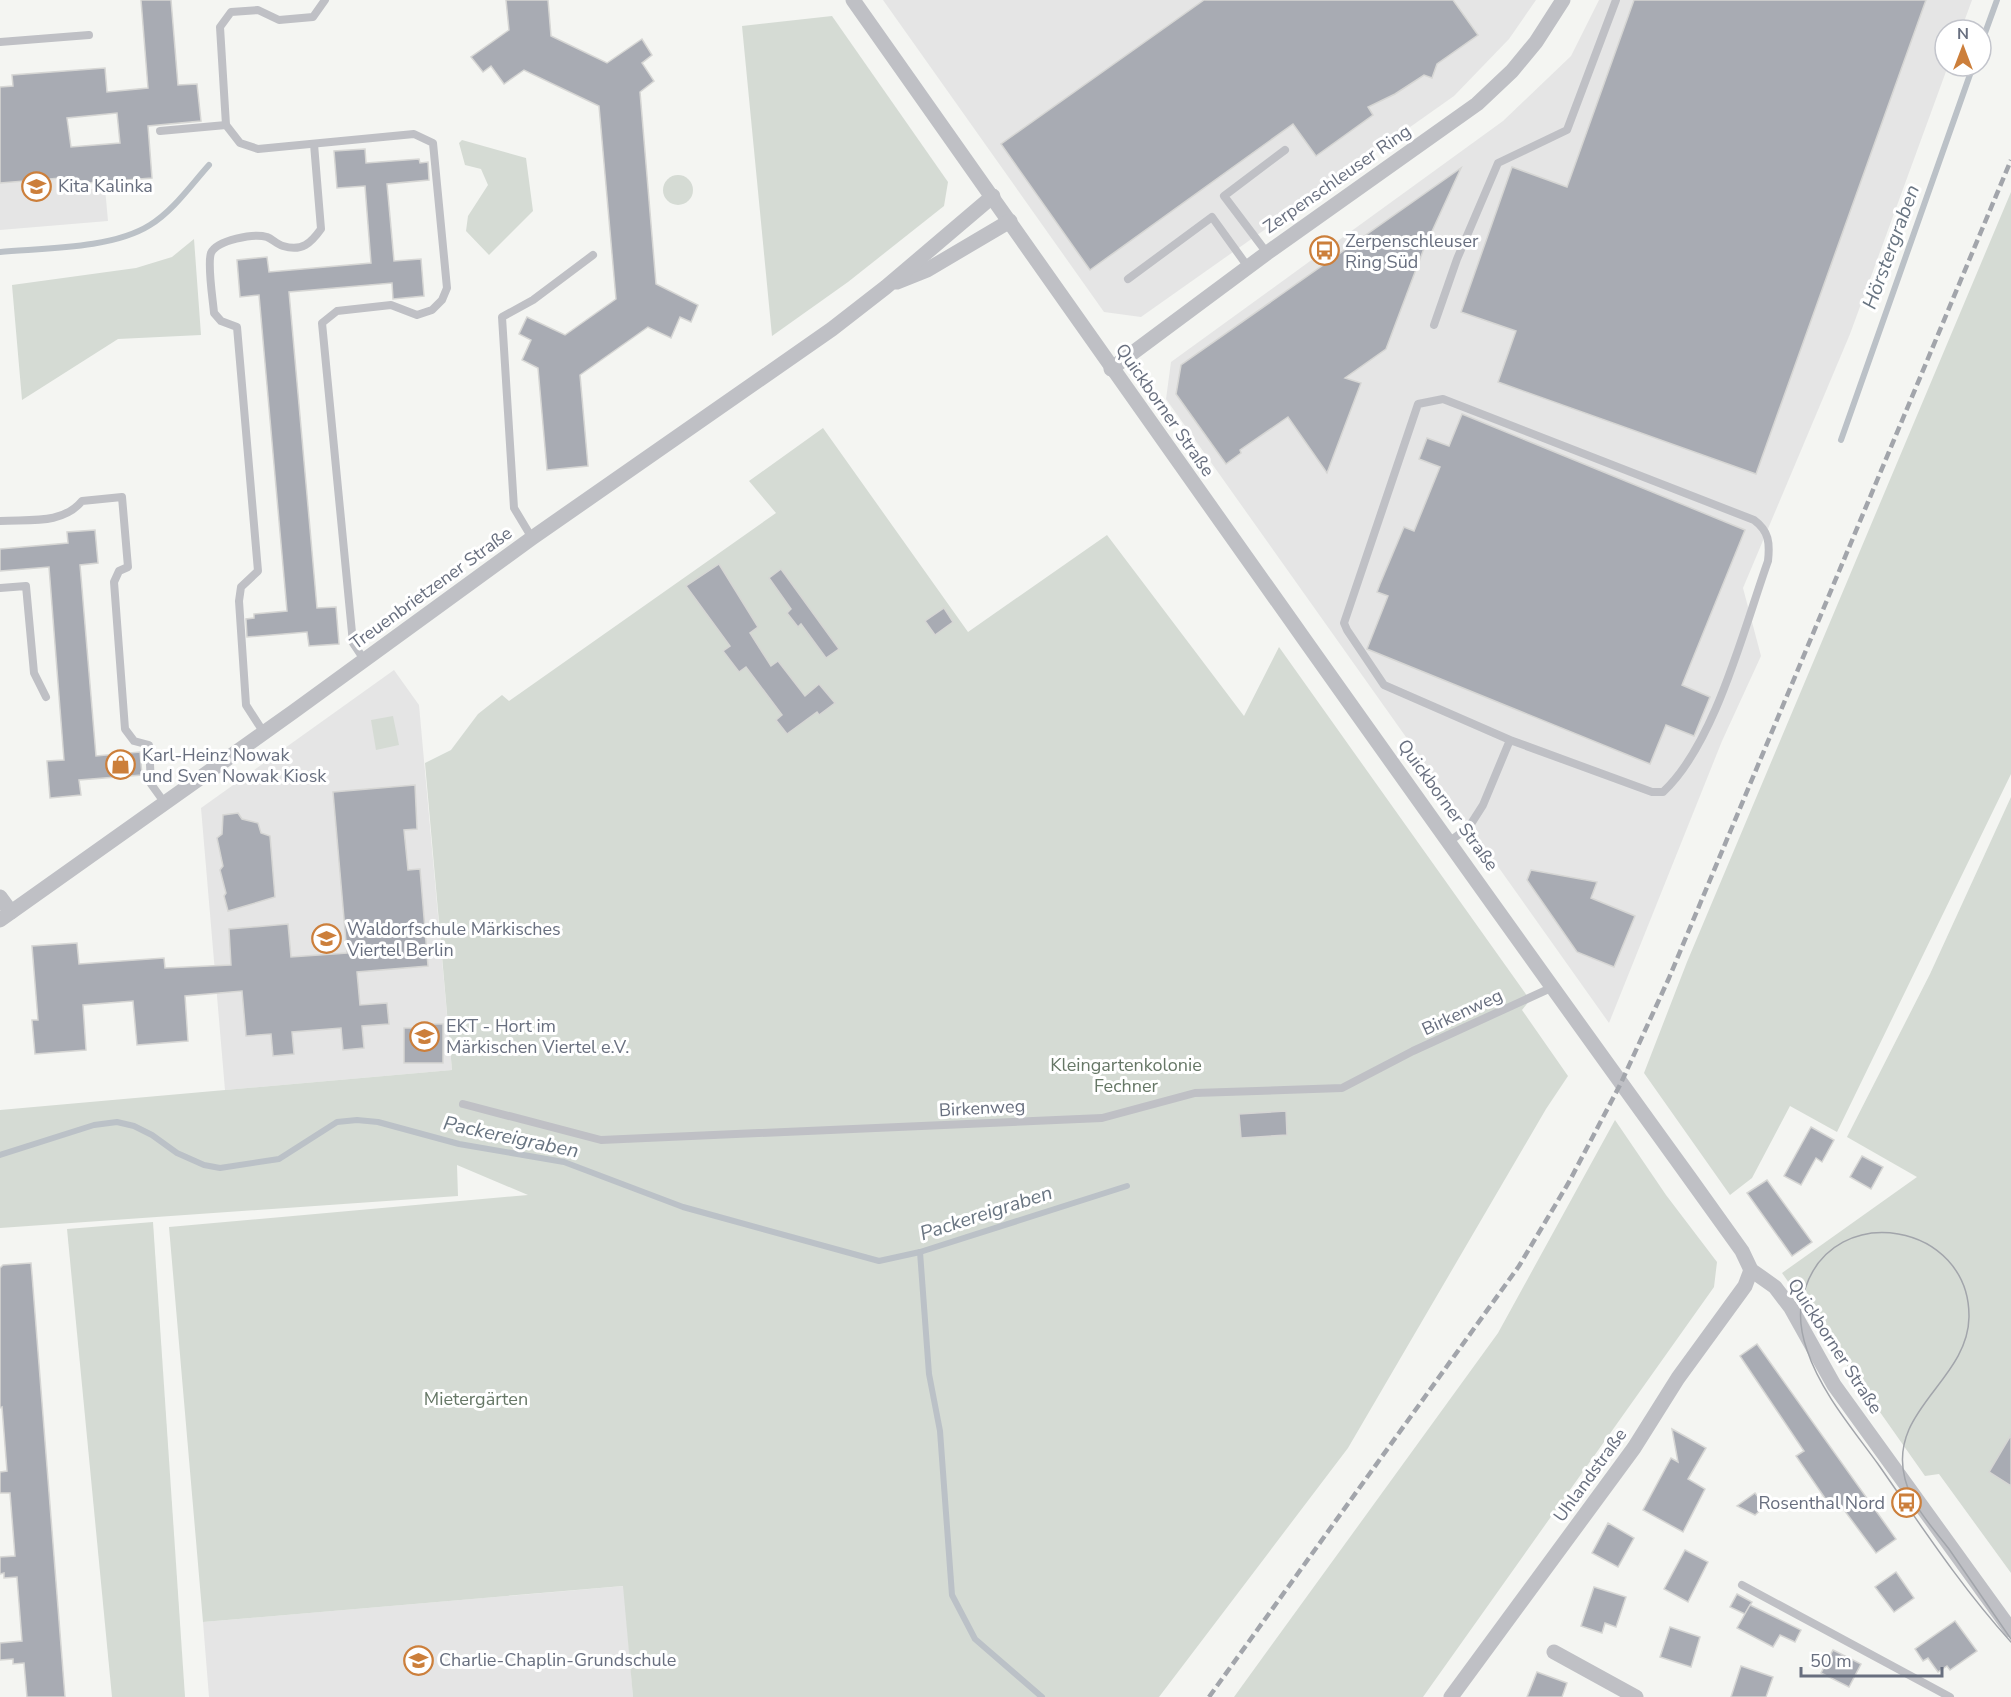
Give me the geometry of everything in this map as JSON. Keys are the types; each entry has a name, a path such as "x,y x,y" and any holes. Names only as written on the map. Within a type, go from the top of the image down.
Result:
{"street":[{"name":"Quickborner Straße","path":"853,0 993,196 1111,369 1748,1261 1751,1270 1770,1282 1783,1297 1829,1378 2011,1630"},
{"name":"Zerpenschleuser Ring","path":"1111,369 1267,253 1477,104 1512,71 1536,42 1563,0"},
{"name":"Treuenbrietzener Straße","path":"5,916 365,661 532,538 774,370 886,287 993,196"},
{"name":"Treuenbrietzener Straße","path":"886,287 927,270 1010,221"},
{"path":"0,897 5,916"},
{"name":"Uhlandstraße","path":"1451,1697 1634,1448 1674,1384 1745,1286 1751,1270"},
{"path":"1554,1652 1636,1697"}],"lane":[{"path":"325,0 313,17 279,20 258,10 231,12 220,27 226,125 240,143 258,149 414,134 433,143 447,288 442,300 432,310 417,315 391,305 337,311 322,323 353,643 365,661"},
{"path":"1434,325 1457,259 1498,163 1567,130 1616,0"},
{"path":"0,42 88,35"},
{"path":"160,131 226,125"},
{"path":"264,733 246,705 239,601 241,587 258,571 237,327 221,321 214,313 210,255 217,244 228,240 266,237 282,246 298,249 310,244 321,229 314,144"},
{"path":"1267,253 1224,196 1286,150"},
{"path":"1128,279 1212,217 1248,267"},
{"path":"532,538 514,508 502,316 533,300 593,255"},
{"path":"1443,399 1754,520 1763,526 1770,542 1768,561 1722,690 1700,740 1674,782 1663,792 1652,792 1510,740 1384,685 1344,623 1418,404 1426,400 1443,399"},
{"path":"0,521 58,517 66,515 82,501 122,497 128,567 119,571 114,582 125,729 135,741 149,745 152,784 164,802"},
{"path":"0,588 26,586 34,673 46,697"},
{"path":"1449,841 1469,827 1483,805 1510,740"},
{"name":"Birkenweg","path":"463,1104 601,1140 1102,1118 1195,1093 1342,1088 1413,1051 1552,987"},
{"path":"1742,1585 1950,1697"}],"shaded area":[{"path":"883,0 1536,0 1509,39 1454,96 1141,317 1104,312"},
{"path":"1599,0 1972,0 1965,18 1933,18 1933,78 1944,78 1850,334 1743,588 1761,656 1722,741 1609,1023 1166,399 1171,362 1503,121 1571,56"},
{"name":"Kita Kalinka","path":"70,142 75,190 105,188 108,221 0,230 0,148"},
{"name":"Waldorfschule Märkisches Viertel Berlin","path":"394,670 419,705 452,1070 225,1090 201,808"},
{"name":"Charlie-Chaplin-Grundschule","path":"624,1586 633,1697 209,1697 203,1622"}],"green space":[{"path":"832,16 948,182 944,206 848,282 772,336 742,26"},
{"path":"462,140 526,158 533,211 489,255 466,231 468,216 488,185 481,169 465,165 459,143"},
{"path":"678,175 689,179 693,190 689,201 678,205 667,201 663,190 667,179"},
{"path":"2011,192 2011,774 1837,1132 1790,1106 1752,1178 1730,1195 1644,1073 1687,962"},
{"path":"194,239 201,335 118,339 22,400 12,285 136,268 172,257"},
{"name":"Kleingartenkolonie Fechner","path":"823,428 968,632 1107,535 1244,716 1279,647 1530,1000 1522,1010 1568,1076 1546,1109 1348,1448 1159,1697 633,1697 623,1586 203,1622 169,1227 528,1195 457,1165 458,1196 0,1228 0,1110 452,1070 425,763 451,750 478,714 502,695 509,701 776,513 749,481"},
{"path":"393,716 399,745 376,750 371,720"},
{"path":"2011,797 2011,1573 1939,1474 1925,1476 1782,1273 1917,1177 1847,1137 1930,974"},
{"path":"1615,1120 1666,1195 1717,1262 1714,1287 1423,1697 1234,1697 1498,1333"},
{"path":"153,1222 185,1697 112,1697 67,1229"}],"building":[{"path":"141,0 171,0 178,85 197,84 201,121 148,126 152,178 74,184 73,177 0,183 0,87 13,86 12,75 105,68 107,92 148,88","holes":["117,113 120,143 71,147 67,118"]},
{"path":"506,0 548,0 551,36 607,63 642,39 652,55 642,63 654,81 640,92 656,284 698,305 691,322 680,317 671,338 648,327 580,375 588,466 547,470 538,368 522,360 531,340 519,334 527,317 565,335 616,299 599,106 524,70 504,84 491,66 483,72 471,57 509,30"},
{"path":"1204,0 1453,0 1478,35 1437,64 1432,78 1424,75 1395,94 1368,107 1373,115 1316,156 1293,124 1090,270 1001,144"},
{"path":"1634,0 1926,0 1756,474 1498,382 1516,331 1461,312 1512,167 1567,187"},
{"path":"365,149 366,163 419,159 420,163 428,162 429,180 387,184 394,261 421,259 424,296 393,299 392,283 289,292 317,608 336,607 339,644 309,646 307,632 247,637 246,619 254,618 254,614 287,611 259,295 240,297 237,260 267,257 269,272 371,263 365,186 337,188 334,151"},
{"path":"1461,168 1423,251 1386,349 1345,378 1361,383 1327,473 1288,417 1240,450 1241,453 1226,464 1176,394 1181,365"},
{"path":"1462,414 1745,530 1682,685 1710,697 1694,736 1666,725 1650,764 1367,649 1388,596 1377,592 1380,584 1404,527 1414,531 1440,467 1419,459 1427,438 1449,446"},
{"path":"95,530 98,563 80,565 96,756 140,752 142,775 79,780 81,795 50,798 47,761 64,760 49,567 0,571 0,549 68,543 67,532"},
{"path":"719,564 758,627 750,633 771,666 778,661 805,696 819,684 835,703 819,715 817,712 787,734 776,720 782,715 746,667 739,672 723,651 730,646 686,586"},
{"path":"781,569 839,649 826,658 801,624 798,627 787,613 791,609 769,578"},
{"path":"944,608 953,622 935,635 925,621"},
{"path":"415,785 417,829 404,830 408,870 420,869 428,966 357,972 360,1005 387,1003 389,1024 362,1026 364,1048 343,1050 341,1028 292,1032 294,1054 273,1056 271,1034 246,1036 242,991 185,996 188,1041 137,1045 133,1001 83,1005 86,1050 35,1054 32,1020 38,1020 32,946 77,943 79,964 164,958 165,968 231,965 229,929 288,924 291,957 347,953 333,792"},
{"path":"238,813 242,819 258,823 261,833 270,836 275,897 228,911 220,870 223,866 217,838 222,834 223,815"},
{"path":"1531,870 1597,882 1591,898 1635,916 1614,967 1577,952 1527,880"},
{"path":"419,1024 443,1024 443,1063 404,1063 404,1028 419,1028"},
{"path":"1286,1111 1287,1135 1241,1138 1239,1114"},
{"path":"1811,1127 1834,1140 1822,1162 1816,1158 1801,1185 1784,1176"},
{"path":"1862,1156 1883,1167 1871,1189 1850,1177"},
{"path":"1767,1180 1812,1242 1792,1256 1747,1193"},
{"path":"31,1263 65,1697 27,1697 24,1663 13,1664 13,1659 0,1660 0,1643 22,1641 17,1577 4,1578 4,1573 0,1574 0,1557 15,1556 10,1493 0,1493 0,1472 7,1471 2,1407 0,1408 0,1268 3,1265"},
{"path":"1757,1344 1896,1539 1876,1553 1836,1499 1829,1504 1796,1456 1804,1451 1740,1356"},
{"path":"1672,1429 1706,1448 1688,1479 1705,1489 1683,1532 1643,1510 1671,1458 1678,1462"},
{"path":"2011,1435 2011,1486 1989,1472"},
{"path":"1755,1493 1765,1506 1755,1515 1737,1506"},
{"path":"1608,1523 1634,1538 1618,1567 1592,1553"},
{"path":"1685,1550 1708,1562 1688,1602 1664,1589"},
{"path":"1896,1572 1914,1598 1894,1612 1875,1587"},
{"path":"1594,1587 1626,1597 1616,1627 1605,1623 1602,1633 1581,1626"},
{"path":"1737,1594 1752,1602 1745,1614 1730,1607"},
{"path":"1750,1605 1801,1630 1795,1642 1780,1635 1773,1647 1737,1628"},
{"path":"1955,1621 1977,1651 1950,1670 1947,1666 1938,1672 1928,1658 1923,1661 1915,1649"},
{"path":"1670,1627 1700,1637 1691,1667 1660,1657"},
{"path":"1833,1650 1861,1664 1849,1687 1821,1673"},
{"path":"1741,1666 1773,1677 1766,1697 1731,1697"},
{"path":"1537,1672 1567,1683 1562,1697 1527,1697"}],"waterway":[{"name":"Hörstergraben","path":"1990,18 1997,0"},
{"name":"Hörstergraben","path":"1841,440 1969,78"},
{"path":"0,252 78,246 117,239 134,233 166,213 209,165"},
{"name":"Packereigraben","path":"0,1155 94,1125 117,1122 134,1126 152,1135 177,1153 204,1165 220,1168 279,1159 337,1122 357,1120 378,1122 459,1144 564,1162 683,1207 879,1261 920,1252 1127,1186"},
{"path":"920,1252 929,1374 940,1431 952,1595 975,1639 1042,1697"}],"tram line":[{"path":"2011,1639 1918,1507 1905,1479 1903,1455 1907,1434 1917,1414 1956,1360 1965,1340 1969,1317 1963,1285 1948,1260 1925,1243 1898,1234 1870,1234 1843,1242 1820,1261 1803,1296 1801,1327 1813,1365 1838,1409 1942,1555 2011,1642"}],"railway":[{"path":"1209,1697 1519,1266 1569,1182 1621,1083 1669,978 2011,160"}],"place":[{"name":"Kita Kalinka","path":"37,186"},
{"name":"Zerpenschleuser Ring Süd","path":"1324,251"},
{"name":"Karl-Heinz Nowak und Sven Nowak Kiosk","path":"121,765"},
{"name":"Waldorfschule Märkisches Viertel Berlin","path":"326,939"},
{"name":"EKT - Hort im Märkischen Viertel e.V.","path":"425,1036"},
{"name":"Rosenthal Nord","path":"1906,1503"},
{"name":"Charlie-Chaplin-Grundschule","path":"418,1660"}],"park label":[{"name":"Mietergärten","path":"476,1399"}]}
